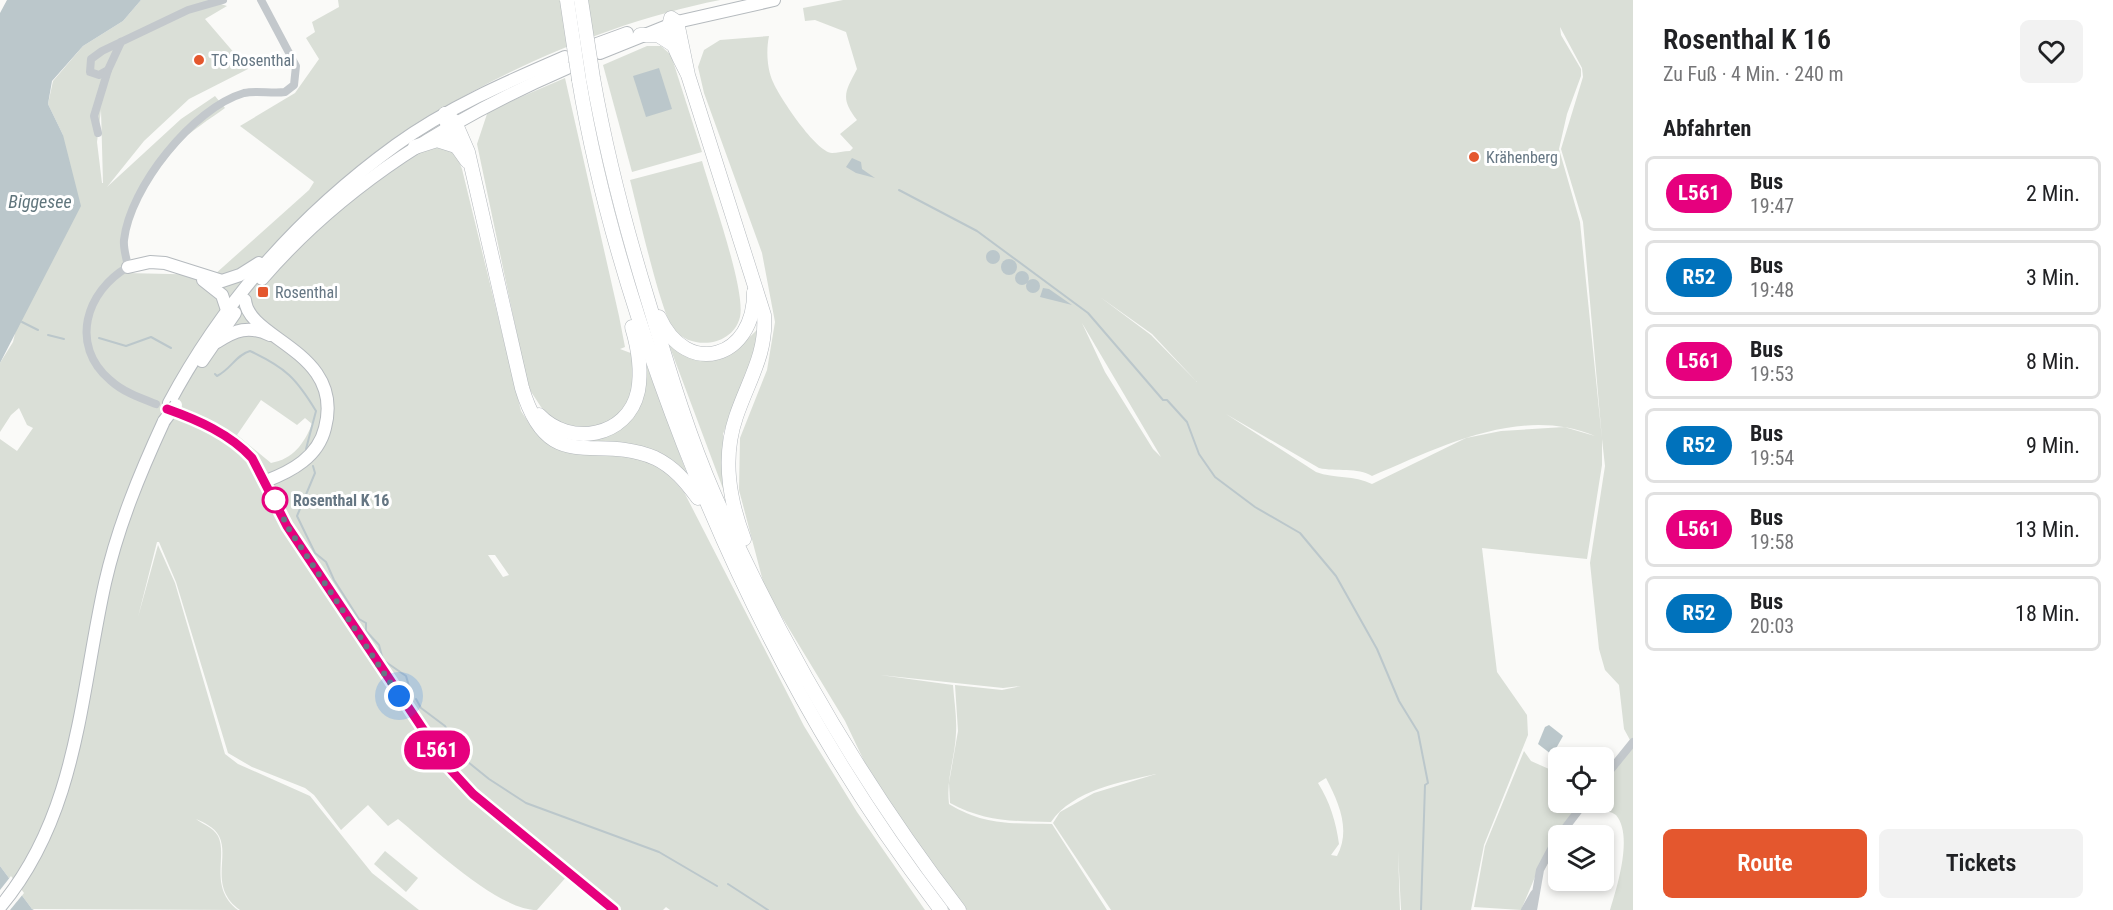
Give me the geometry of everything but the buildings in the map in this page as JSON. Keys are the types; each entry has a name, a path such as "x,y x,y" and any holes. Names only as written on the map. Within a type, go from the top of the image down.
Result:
{"highway":[{"path":"567,0 639,274 680,406 713,493 764,597 859,764 911,848 959,910"},
{"path":"581,0 586,79 598,169 627,289 708,512 732,564 802,699 893,848 941,910"},
{"path":"672,22 675,46 688,75"},
{"path":"672,22 764,315 764,342 760,360 736,417 728,465 736,516 759,575 764,597"},
{"path":"640,35 658,35 675,46"},
{"path":"449,121 456,146 473,174"},
{"path":"449,121 465,143 522,388 534,420 554,440 575,448 631,452 655,458 681,476 708,512"},
{"path":"415,147 437,140 456,146"},
{"path":"639,274 671,337 681,346 700,353 726,349 745,333 753,316 753,281"},
{"path":"522,388 538,415 561,431 589,435 609,429 620,421 633,404 640,375 636,343 627,305 627,289"}],"main road":[{"path":"672,22 640,35 599,48 672,22 745,0"},
{"path":"726,7 774,0"},
{"path":"0,907 26,872 42,844 57,808 73,757 114,551 135,487 164,420 175,407 212,346 245,300 334,201 509,81 566,62"},
{"path":"128,267 157,262 215,281 230,280 252,268 279,248 397,145 449,121"},
{"path":"175,407 191,363 227,309 279,248"},
{"path":"192,273 222,295 227,309"},
{"path":"245,300 249,314 307,361 321,380 326,393 328,418 317,447 305,461 286,474 266,481"},
{"path":"212,346 231,333 242,329 261,331 284,342"}],"street":[{"path":"108,70 99,75 92,74 89,64 102,51 188,10 223,0"},
{"path":"156,404 111,381 94,360 88,344 89,313 103,286 128,267 123,242 129,219 155,170 178,140 210,111 226,101 245,93 285,92 294,85 296,66 261,0"},
{"path":"98,133 94,116 108,70 121,42"},
{"path":"175,407 244,450 266,481 287,526 449,768 473,794 614,910"},
{"path":"1614,766 1633,742"},
{"path":"1567,825 1577,813"},
{"path":"1525,910 1548,856"},
{"path":"1533,910 1534,892"}],"shaded area":[{"path":"141,0 208,0 227,6 205,19 248,69 189,99 144,141 107,187 181,119 215,96 225,108 183,140 156,173 137,204 126,238 124,256 126,273 214,275 309,190 314,182 240,126 295,93 319,59 306,38 315,32 312,22 339,7 338,0 720,0 608,31 500,77 432,115 435,143 455,151 462,169 521,411 533,429 548,441 642,458 666,472 684,492 804,726 857,812 925,910 670,910 666,907 663,910 621,910 475,791 451,766 285,516 273,482 268,482 285,528 447,770 568,875 537,910 521,907 484,888 464,874 398,819 388,826 368,805 341,830 314,795 305,788 252,767 228,753 176,582 159,542 157,542 138,617 158,545 175,583 225,754 238,764 310,796 372,873 419,910 240,910 230,901 222,882 222,844 219,836 212,828 196,819 218,836 221,844 221,882 224,892 229,901 238,910 32,909 0,866 0,439 17,451 33,428 27,425 19,408 11,415 0,432 0,363 13,342 63,135 48,104 53,81 83,46 123,21","holes":["101,110 103,183 97,142","261,400 297,425 305,418 312,424 297,450 286,458 271,463 237,435","488,555 495,555 509,575 503,577"]},
{"path":"843,0 1633,0 1633,738 1630,740 1624,729 1619,685 1605,670 1599,649 1590,563 1605,466 1602,439 1602,465 1587,559 1482,548 1497,672 1527,715 1528,735 1484,845 1471,910 1401,910 1398,851 1400,910 1111,910 1053,823 1060,812 1094,793 1156,774 1113,784 1085,795 1060,811 1051,822 999,819 975,814 950,803 949,785 949,804 975,816 999,822 1052,824 1107,910 967,910 919,847 865,763 845,721 765,589 739,490 740,438 767,370 775,322 762,253 704,93 698,67 704,50 720,40 769,36 769,71 777,90 791,111 808,134 825,150 832,153 850,151 853,148 840,134 857,120 848,106 846,95 857,69 846,32 815,20 805,21 803,8","holes":["1560,27 1582,68 1583,77 1561,149 1583,222 1602,439 1580,222 1559,149 1567,114 1581,76 1581,69 1561,35","1100,297 1152,334 1197,382 1151,335","1082,323 1161,457 1153,449 1105,372","1226,414 1319,468 1354,471 1372,476 1464,439 1372,484 1358,479 1316,472","1538,425 1561,427 1501,431 1469,437 1510,427","880,675 1003,688 1021,686 1002,690 955,685 958,731 950,777 956,733 953,685","1326,778 1342,817 1343,836 1337,856 1331,855 1339,844 1334,820 1318,783"]},
{"path":"647,46 661,46 671,55 702,152 632,172 603,65"},
{"path":"565,78 619,316 625,347 620,349 644,358 690,482 669,458 582,443 562,436 528,387 477,144 488,111"},
{"path":"702,161 733,264 738,286 740,317 736,327 729,334 712,342 701,343 682,337 674,330 669,320 656,283 630,180"},
{"path":"758,329 753,355 723,434 725,494 668,342 681,352 693,357 715,358 736,348"},
{"path":"1633,747 1633,910 1610,910 1617,887 1624,847 1621,824 1616,815 1612,813 1614,813 1614,771"},
{"path":"1524,751 1531,761 1548,769 1548,813 1575,813 1566,825 1548,825 1548,851 1521,910 1474,907 1485,846"},
{"path":"385,851 418,878 406,892 374,864"}],"water":[{"name":"Biggesee","path":"7,0 141,0 123,21 83,46 52,81 48,104 63,135 81,206 0,363 0,13"},
{"path":"659,68 672,109 646,117 633,76"},
{"path":"852,158 861,162 862,169 875,178 856,173 846,167"},
{"path":"993,250 998,252 1000,257 998,262 993,264 988,262 986,257 988,252"},
{"path":"1006,259 1012,259 1017,267 1015,273 1006,275 1001,270 1001,264"},
{"path":"1022,271 1027,273 1029,278 1027,283 1022,285 1017,283 1015,278 1017,273"},
{"path":"1030,279 1036,279 1040,286 1036,293 1030,293 1026,289 1026,283"},
{"path":"1043,288 1049,289 1072,305 1040,297"},
{"path":"1549,725 1563,736 1557,747 1548,747 1548,752 1538,744 1545,727"},
{"path":"0,866 32,909 34,910 0,910"}],"pier":[{"path":"11,876 24,893 10,910 0,910 0,890"}],"waterway":[{"path":"899,190 977,231 1088,313 1163,400 1167,400 1187,422 1199,454 1215,477 1255,507 1300,533 1336,576 1377,649 1399,701 1418,732 1428,783 1425,785 1421,910"},
{"path":"22,322 38,330"},
{"path":"48,335 64,339"},
{"path":"99,338 126,346 151,337 171,348"},
{"path":"215,374 217,376 222,373 250,351 273,363 289,375 316,411 306,449"},
{"path":"313,466 315,473 297,516 315,553 326,562 334,580 359,619 366,623 366,631 379,645 383,660 406,676 409,686"},
{"path":"416,699 421,708 445,726 463,758 489,779 526,803 659,852 717,886"},
{"path":"728,884 768,910"}],"bus line":[{"name":"L561","path":"167,409 207,426 229,439 252,458 266,481 287,526 449,768 473,794 614,910"}],"place":[{"name":"TC Rosenthal","path":"199,60"},
{"name":"Krähenberg","path":"1474,157"},
{"name":"Rosenthal","path":"263,292"},
{"name":"Rosenthal K 16","path":"275,500"}],"route":[{"path":"275,500 287,526 399,696"}]}
